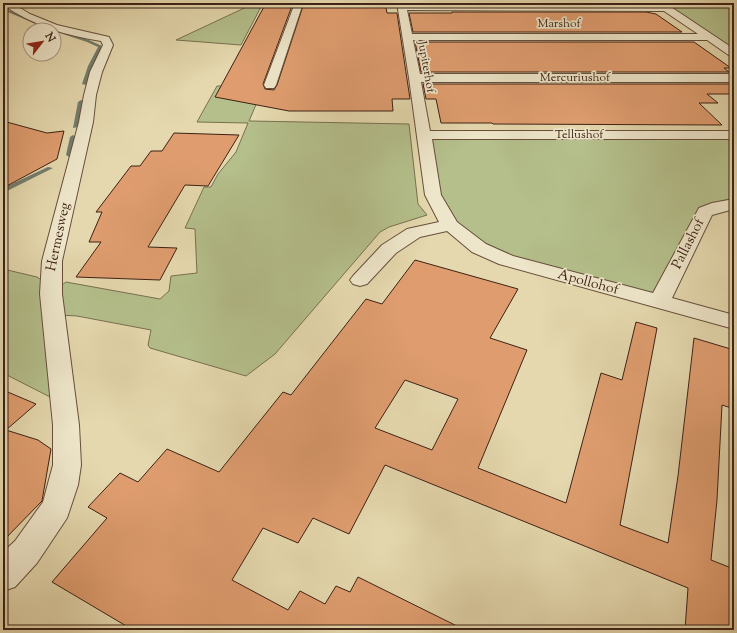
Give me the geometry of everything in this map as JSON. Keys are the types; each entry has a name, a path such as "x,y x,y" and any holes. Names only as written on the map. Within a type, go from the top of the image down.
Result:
{"street":[{"path":"270,86 299,3"},
{"name":"Hermesweg","path":"3,575 26,552 56,508 67,465 66,425 51,294 52,261 86,122 90,95 96,72 108,44 105,39 67,31 25,14 7,4"},
{"path":"401,5 663,6 734,54"},
{"name":"Jupiterhof","path":"401,5 425,135"},
{"name":"Marshof","path":"408,37 709,37"},
{"name":"Mercuriushof","path":"415,78 734,78"},
{"name":"Tellushof","path":"425,135 734,136"},
{"name":"Apollohof","path":"425,135 433,196 450,225 479,248 506,260 734,322"},
{"name":"Pallashof","path":"658,302 705,212 718,207 734,204"},
{"path":"360,280 389,249 414,233 450,225"}],"green space":[{"path":"255,3 263,3 241,45 176,40"},
{"path":"664,3 734,3 734,49"},
{"path":"217,86 264,86 249,121 409,124 418,204 427,215 389,227 380,232 275,354 246,376 150,348 148,345 151,330 77,316 59,315 59,287 66,282 160,299 169,291 171,276 197,273 195,229 185,228 204,187 211,187 218,174 236,152 248,123 197,122"},
{"path":"430,136 734,138 734,200 725,200 700,208 651,296 512,258 479,244 453,223 439,195"},
{"path":"3,269 37,277 43,281 52,398 3,373"}],"building":[{"path":"266,3 293,3 263,84 265,89 274,90 277,85 304,3 385,3 387,13 397,13 410,99 392,99 393,111 289,111 215,97"},
{"path":"646,12 656,14 682,32 413,32 409,13"},
{"path":"415,42 694,42 731,68 724,68 729,72 421,72"},
{"path":"423,84 734,84 734,94 707,94 718,103 699,103 722,125 441,123 436,99 426,99"},
{"path":"3,121 47,133 64,131 57,159 3,188"},
{"path":"174,133 239,135 208,186 185,185 148,247 177,248 160,280 76,277 101,242 89,242 102,212 96,212 131,166 140,166 151,151 162,151"},
{"path":"415,260 518,289 490,338 527,350 478,468 566,503 601,373 622,380 636,322 657,328 620,525 668,543 678,476 694,338 734,350 734,409 722,405 717,500 711,560 734,569 734,630 685,630 688,588 385,465 349,534 313,518 298,543 263,528 232,580 288,610 300,591 325,604 336,586 350,592 358,577 465,630 133,630 52,582 107,518 88,507 120,473 138,482 167,449 219,472 283,392 291,395 366,299 382,304","holes":["405,380 458,399 432,450 375,428"]},
{"path":"3,390 36,404 6,430 38,440 51,449 42,501 3,541"}],"waterway":[{"path":"3,9 34,22"},
{"path":"62,33 88,41 100,47 90,66 84,84"},
{"path":"75,127 81,102"},
{"path":"69,155 73,137"},
{"path":"3,191 50,168"}]}
